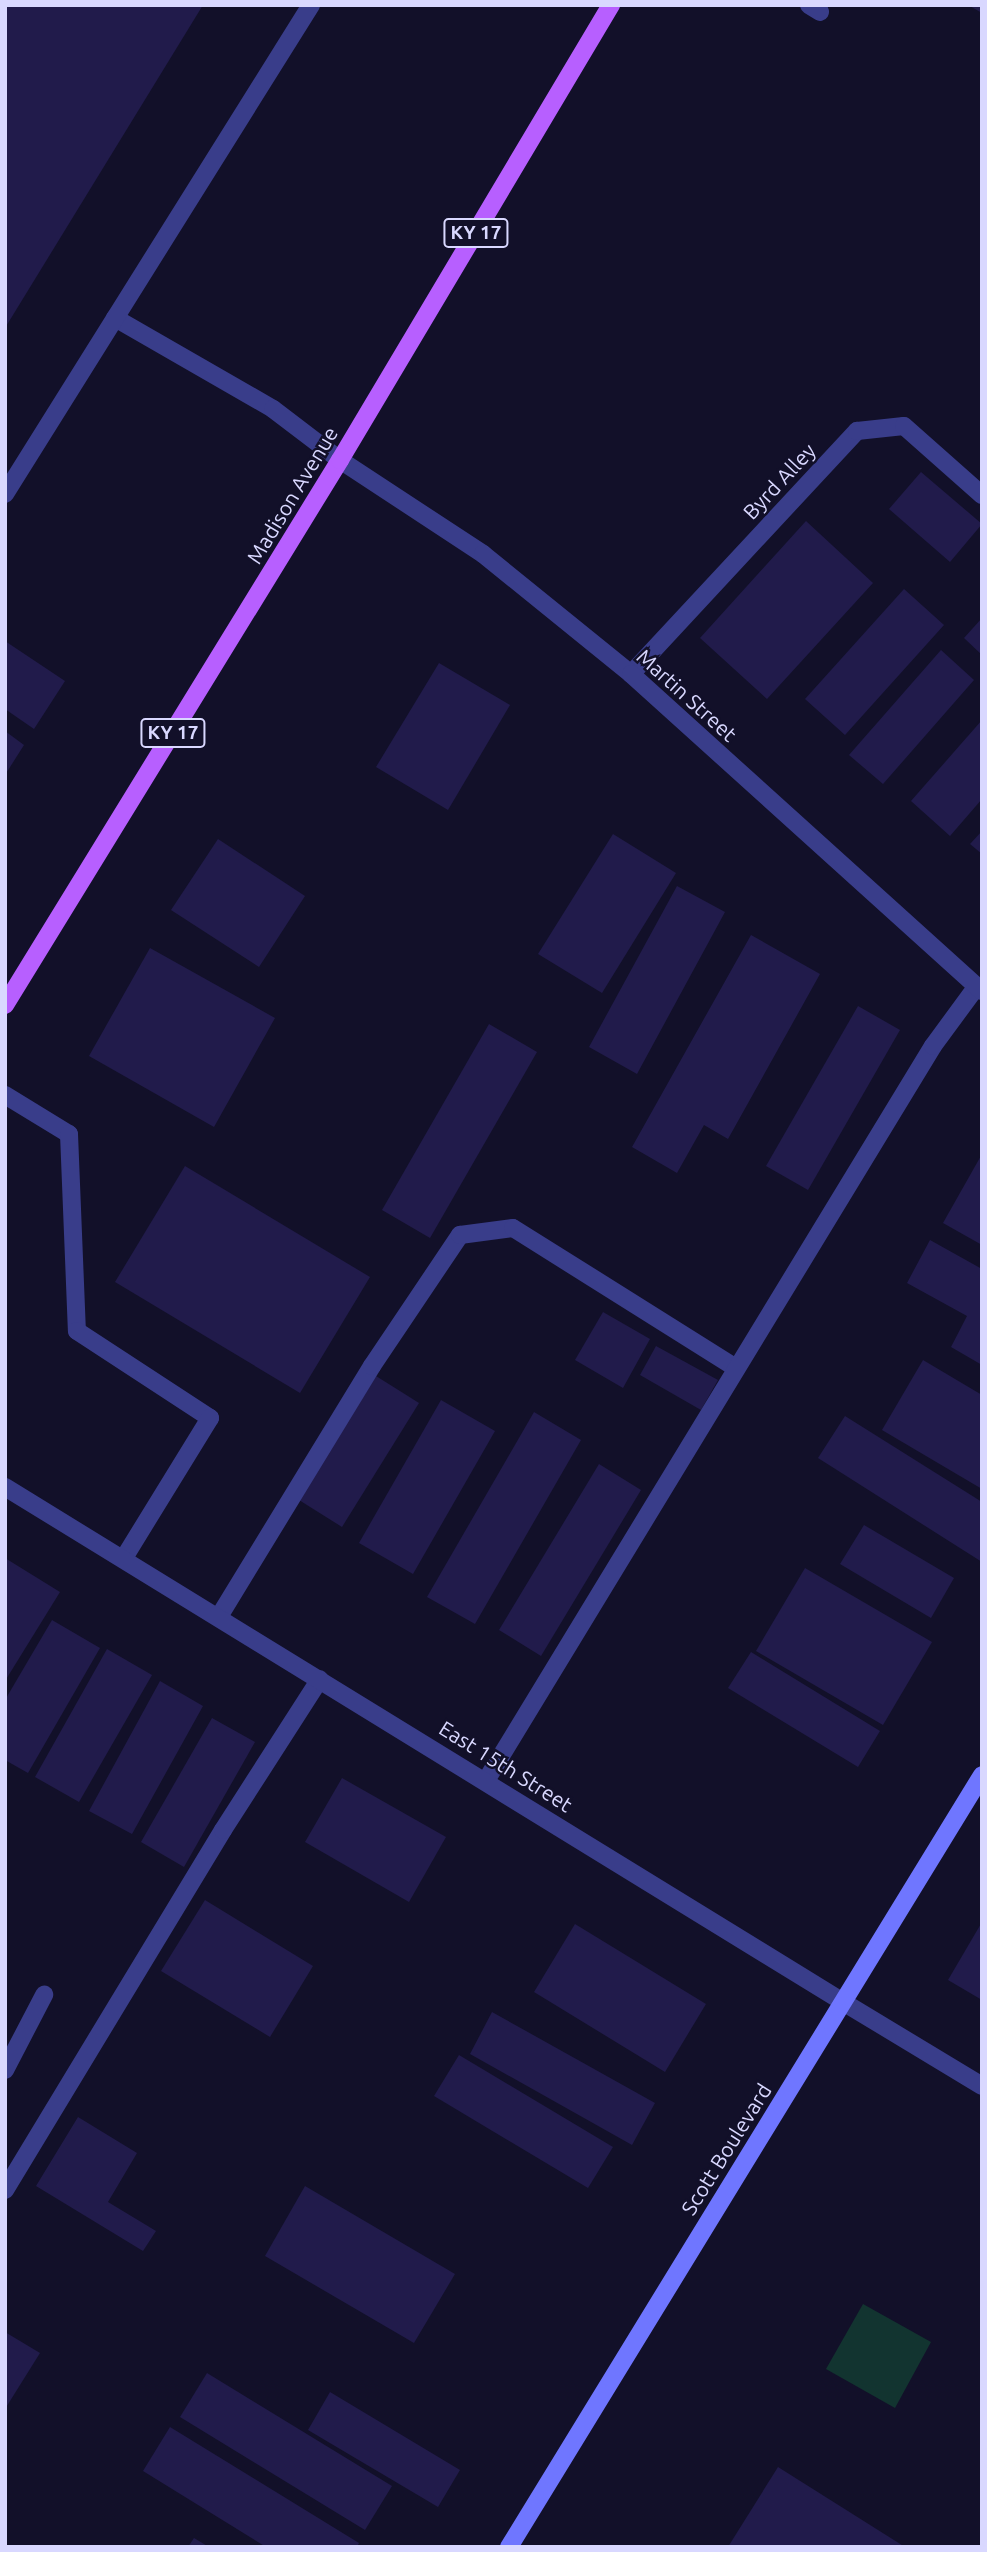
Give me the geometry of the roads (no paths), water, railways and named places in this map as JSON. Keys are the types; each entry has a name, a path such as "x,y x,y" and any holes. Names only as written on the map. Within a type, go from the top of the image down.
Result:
{"main road":[{"name":"Madison Avenue","path":"5,1005 340,460 611,5"},
{"name":"Scott Boulevard","path":"509,2547 982,1775"}],"street":[{"path":"5,494 311,5"},
{"name":"Martin Street","path":"115,318 273,410 340,460 483,554 631,674 979,989"},
{"name":"Byrd Alley","path":"631,674 857,431 904,426 982,495"},
{"path":"487,1779 933,1046 979,989"},
{"path":"5,1095 69,1134 77,1331 210,1418 124,1558"},
{"path":"220,1615 372,1366 460,1235 513,1228 736,1368"},
{"name":"East 15th Street","path":"5,1487 220,1615 982,2086"},
{"path":"5,2190 223,1830 320,1679"},
{"path":"5,2070 44,1995"}]}
